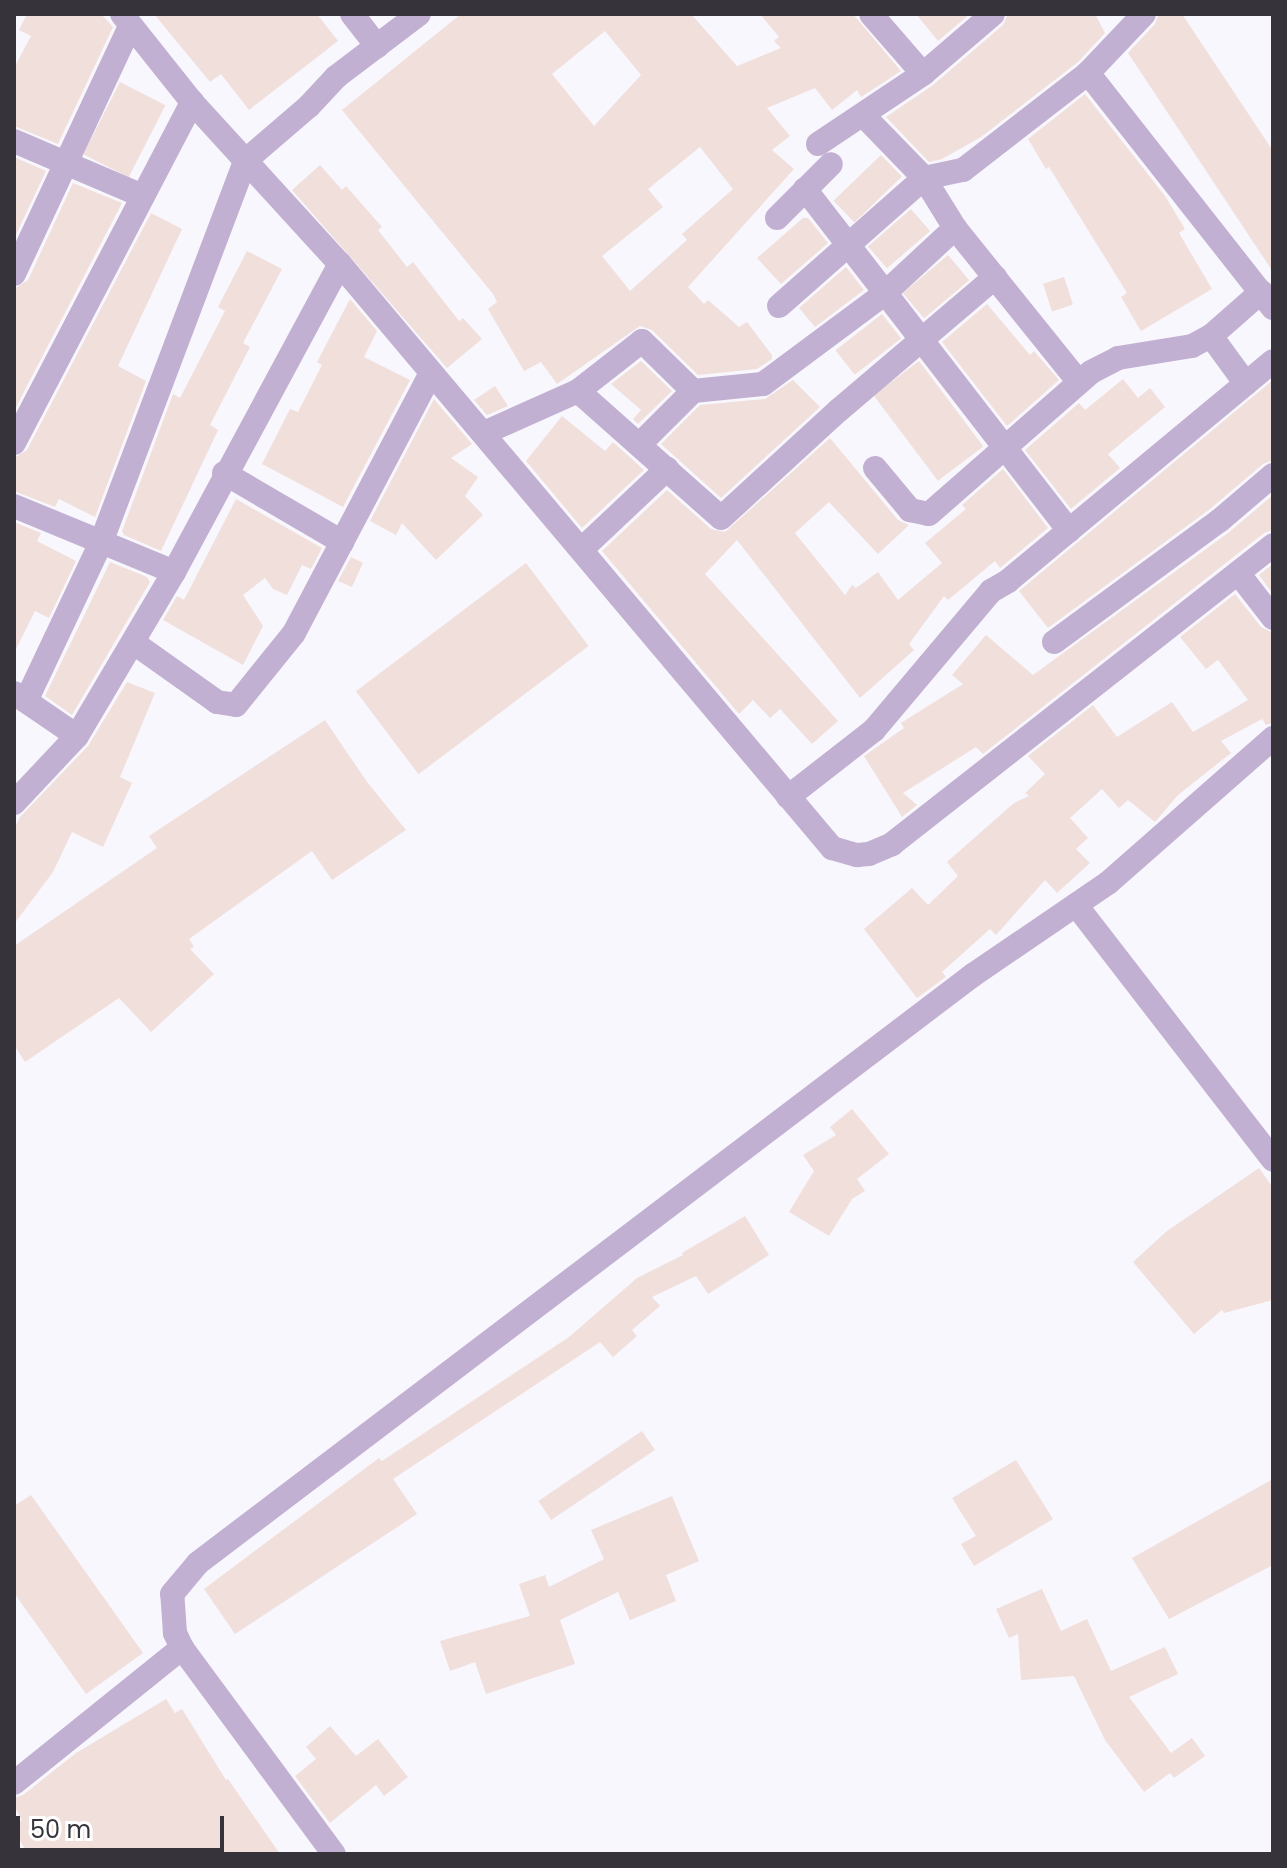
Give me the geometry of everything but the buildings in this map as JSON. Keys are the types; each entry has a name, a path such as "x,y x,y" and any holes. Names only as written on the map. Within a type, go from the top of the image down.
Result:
{"street":[{"path":"352,14 377,46"},
{"path":"77,736 20,697 102,540 245,161 309,106 336,77 419,14"},
{"path":"871,14 923,74"},
{"path":"777,218 805,189 824,154 863,115 923,74 993,14"},
{"path":"779,306 924,178 963,170 1088,73 1144,14"},
{"path":"14,274 68,164 126,20 192,102 340,264 832,848 857,855 881,850 1273,545"},
{"path":"875,468 910,510 929,514 1079,382 1118,358 1172,352 1211,336 1267,300 1088,73"},
{"path":"14,443 192,102"},
{"path":"863,115 924,178 955,228 1079,382"},
{"path":"14,141 143,196"},
{"path":"805,189 1069,531"},
{"path":"640,444 693,391 763,384 884,294 955,228"},
{"path":"14,803 77,736 134,643 340,264"},
{"path":"578,391 721,518 839,410 922,343 995,277"},
{"path":"1211,336 1246,384"},
{"path":"484,433 578,391 642,341 693,391"},
{"path":"788,797 874,730 991,591 1008,581 1273,361"},
{"path":"134,643 217,702 236,705 294,633 431,373"},
{"path":"582,549 667,469"},
{"path":"224,473 342,542"},
{"path":"1054,642 1219,521 1273,475"},
{"path":"14,506 174,572"},
{"path":"1238,573 1273,618"},
{"path":"334,1854 182,1648 175,1633 172,1594 198,1563 973,975 1108,883 1273,738"},
{"path":"1076,905 1273,1160"},
{"path":"14,1783 182,1648"}]}
